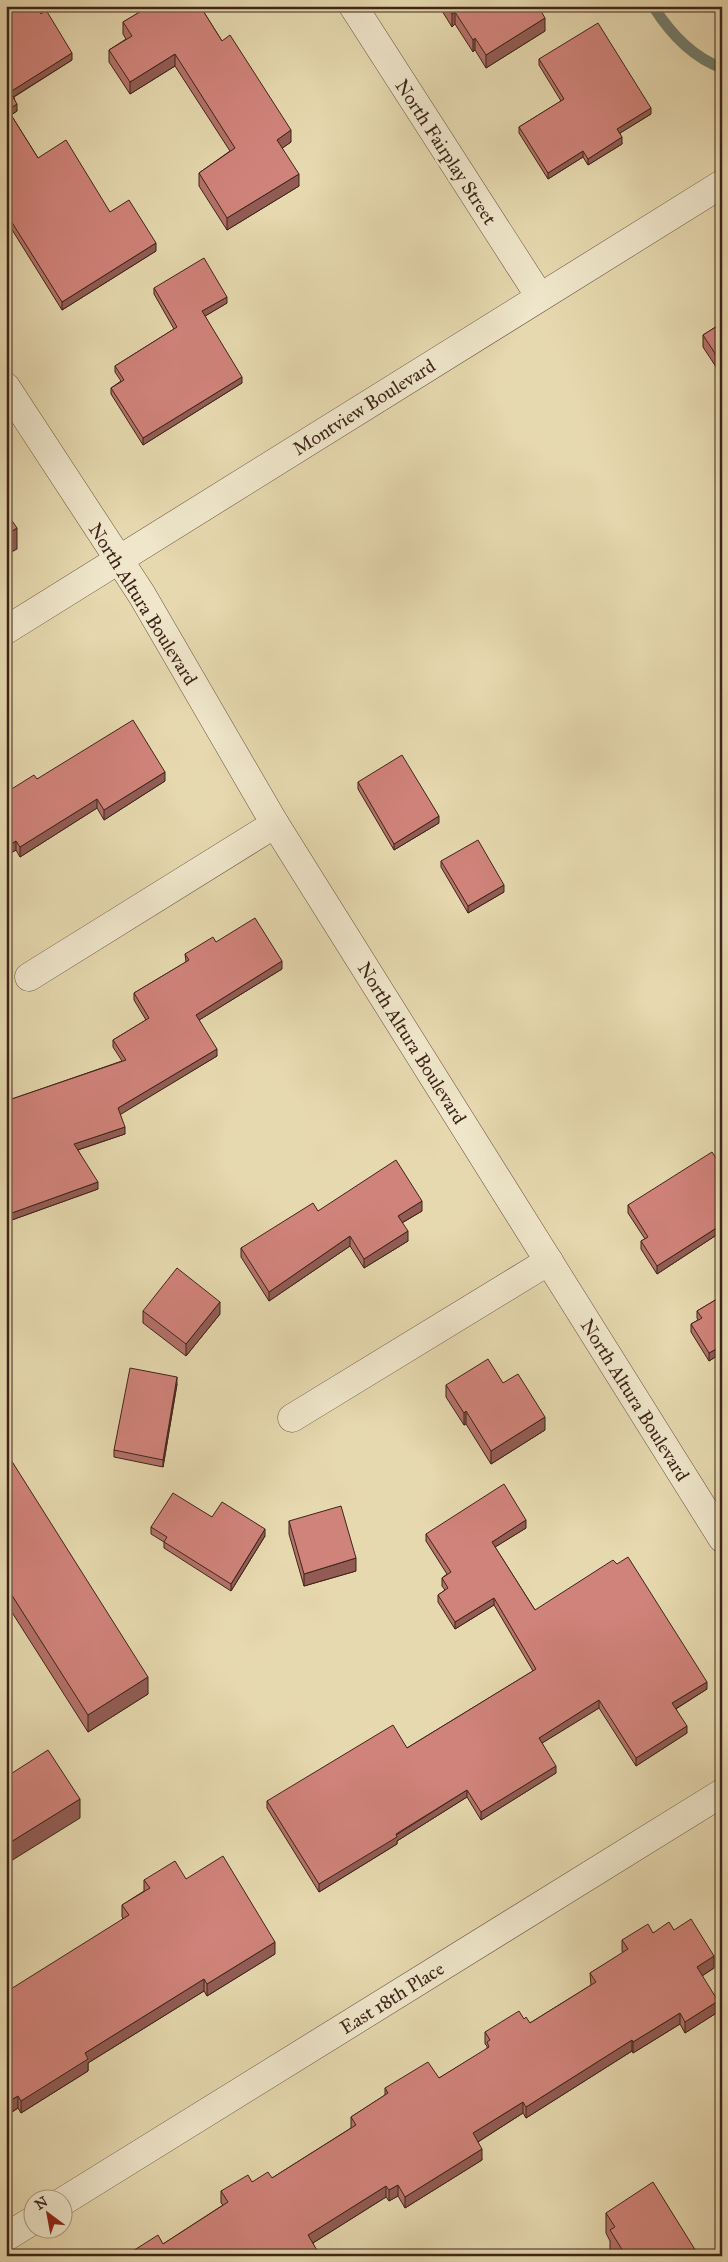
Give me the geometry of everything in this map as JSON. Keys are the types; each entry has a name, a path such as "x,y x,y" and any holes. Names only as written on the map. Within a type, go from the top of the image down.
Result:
{"street":[{"name":"North Fairplay Street","path":"353,6 540,297"},
{"name":"Montview Boulevard","path":"6,630 722,184"},
{"name":"North Altura Boulevard","path":"6,387 142,596 275,824 722,1538"},
{"path":"28,977 275,824"},
{"path":"292,1418 549,1261"},
{"name":"East 18th Place","path":"72,2196 722,1793"},
{"path":"6,2237 22,2227"}],"building":[{"path":"6,6 36,6 41,14 46,10 72,53 10,92 17,104 8,110 38,158 66,140 110,212 129,200 156,243 62,302 6,213 6,200 10,197 6,191"},
{"path":"147,6 200,6 222,41 230,35 291,130 277,140 299,174 227,218 199,173 235,148 175,54 130,82 109,50 132,36 123,22"},
{"path":"447,6 538,6 545,18 486,55 475,38 473,40 455,12 452,14"},
{"path":"598,23 651,108 617,129 622,137 588,159 583,151 548,173 519,127 564,99 539,59"},
{"path":"204,258 227,297 202,311 242,377 143,438 111,388 124,380 115,366 177,327 154,288"},
{"path":"722,323 722,364 703,335"},
{"path":"6,512 17,528 6,535"},
{"path":"133,720 165,772 104,810 97,799 20,847 16,841 6,847 6,788 8,787 10,790 34,775 37,779"},
{"path":"402,755 439,816 394,844 358,782"},
{"path":"478,840 504,885 468,906 441,861"},
{"path":"255,918 282,961 196,1015 217,1049 118,1108 125,1127 74,1144 98,1182 9,1214 6,1213 6,1101 126,1060 113,1040 149,1018 134,993 189,960 185,954 213,937 216,942"},
{"path":"712,1152 722,1167 722,1232 718,1227 657,1266 641,1241 648,1237 628,1205"},
{"path":"396,1160 422,1201 398,1216 408,1231 364,1259 350,1236 269,1292 241,1248 313,1203 318,1211"},
{"path":"177,1268 220,1302 186,1344 143,1311"},
{"path":"722,1296 722,1350 720,1347 709,1353 691,1324 702,1318 697,1311"},
{"path":"488,1359 503,1383 518,1374 545,1417 491,1451 466,1411 464,1413 446,1385"},
{"path":"130,1368 177,1377 163,1460 114,1450"},
{"path":"6,1452 148,1677 88,1715 6,1586"},
{"path":"504,1484 526,1520 492,1542 535,1610 613,1560 617,1564 628,1557 707,1682 672,1703 687,1726 636,1758 599,1700 539,1738 556,1766 481,1812 467,1790 396,1834 397,1837 319,1884 267,1801 393,1725 407,1748 536,1669 494,1598 455,1622 438,1595 448,1588 442,1578 451,1572 426,1534"},
{"path":"173,1493 212,1517 222,1502 265,1529 231,1584 164,1542 167,1537 151,1527"},
{"path":"341,1506 356,1558 304,1574 289,1521"},
{"path":"48,1750 80,1799 6,1845 6,1777"},
{"path":"223,1856 275,1942 207,1984 204,1979 85,2053 88,2059 21,2101 18,2096 6,2103 6,1992 129,1915 122,1905 150,1888 144,1880 175,1861 186,1879"},
{"path":"691,1919 714,1956 697,1967 718,2001 685,2022 680,2013 633,2042 632,2040 526,2107 523,2102 473,2133 482,2149 405,2197 398,2185 389,2190 386,2186 308,2235 318,2252 311,2256 125,2256 158,2235 163,2244 228,2202 221,2191 248,2175 252,2182 268,2172 272,2178 356,2125 351,2117 388,2093 385,2088 428,2062 439,2078 489,2047 487,2042 490,2040 485,2032 519,2011 524,2019 526,2017 530,2023 596,1982 590,1973 628,1949 622,1940 648,1924 653,1933 669,1922 674,1930"},
{"path":"653,2182 699,2256 626,2256 610,2230 615,2227 606,2213"}],"waterway":[{"path":"653,6 674,35 691,51 722,68"}]}
